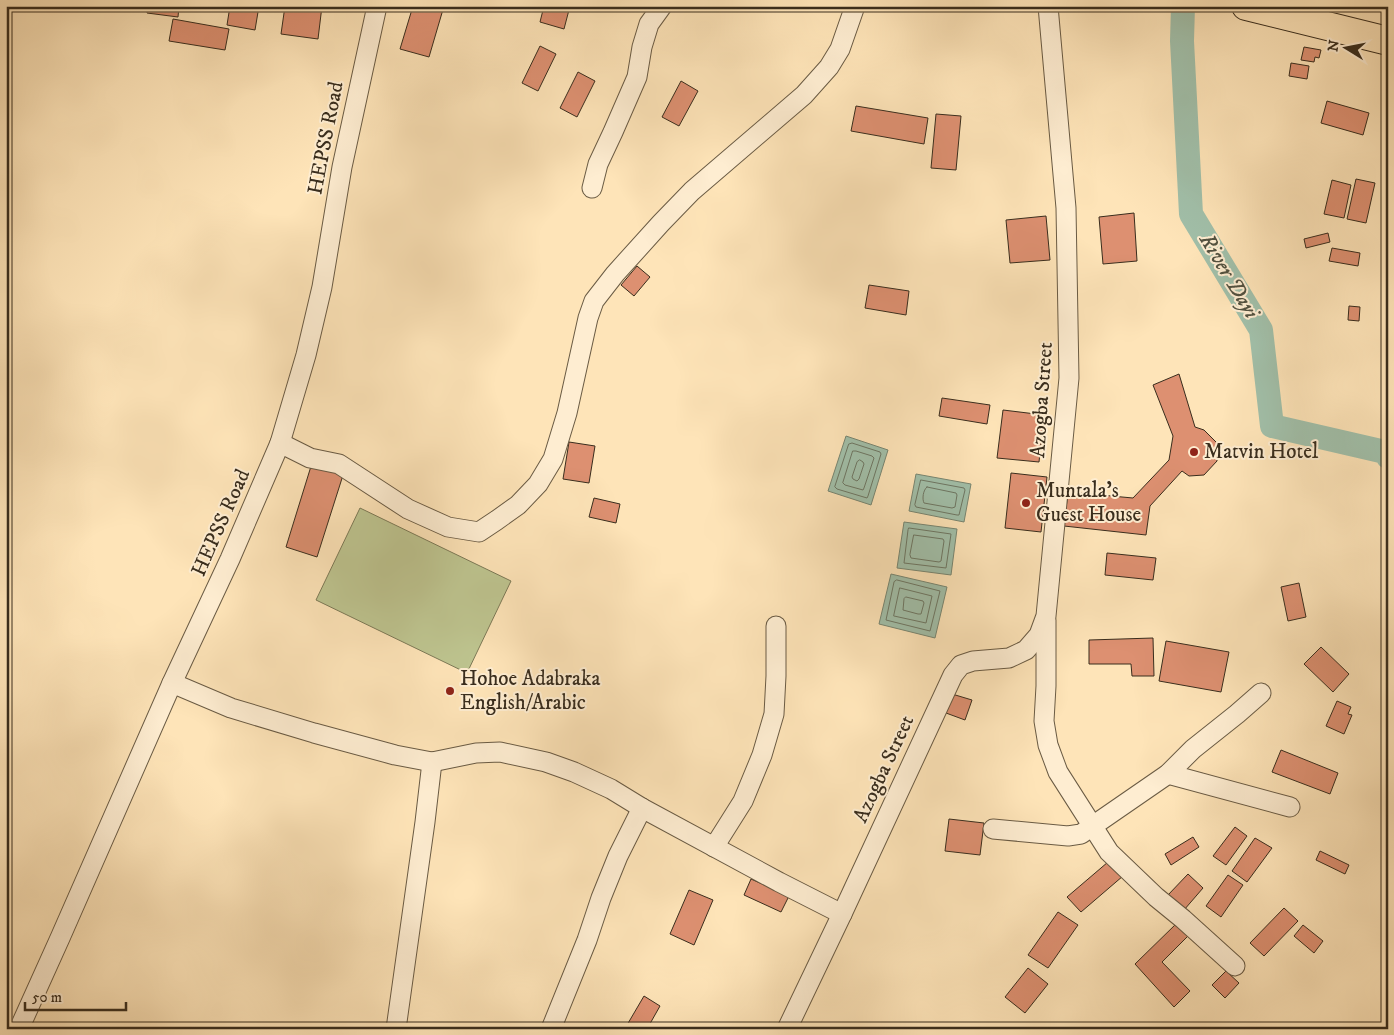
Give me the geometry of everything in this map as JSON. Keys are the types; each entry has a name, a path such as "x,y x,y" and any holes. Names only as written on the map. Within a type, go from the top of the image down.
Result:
{"highway":[{"path":"1251,7 1388,42"}],"street":[{"name":"HEPSS Road","path":"19,1029 172,683 230,559 280,443 306,355 322,287 342,167 377,6"},
{"path":"592,188 598,164 637,77 642,48 649,24 662,6"},
{"path":"280,443 310,458 339,464 408,509 448,527 478,532 518,505 538,484 553,459 567,413 588,318 594,301 615,274 692,191 804,95 828,67 840,49 855,6"},
{"name":"Azogba Street","path":"787,1029 953,675 961,665 973,661 1008,658 1026,650 1039,635 1046,616 1069,378 1066,208 1048,6"},
{"path":"1046,616 1044,721 1048,745 1058,772 1109,852 1156,897 1235,966"},
{"path":"714,847 743,801 762,755 774,714 776,626"},
{"path":"172,683 231,708 351,744 395,755 432,762 476,753 500,752 528,757 574,772 611,789 714,847 842,914"},
{"path":"993,829 1074,836 1081,834 1168,774 1193,749 1261,693"},
{"path":"396,1029 432,762"},
{"path":"1168,774 1290,808"},
{"path":"551,1029 587,940 600,898 614,864 642,808"}],"green space":[{"path":"360,508 511,581 467,673 316,600"}],"water":[{"path":"846,436 888,450 871,505 828,491"},
{"path":"916,474 971,484 964,522 909,511"},
{"path":"904,522 957,529 951,575 897,568"},
{"path":"891,574 947,587 935,638 879,624"}],"building":[{"path":"148,6 179,6 178,17 147,13"},
{"path":"230,6 259,6 255,30 227,25"},
{"path":"285,6 322,6 318,39 281,34"},
{"path":"413,6 444,6 429,57 400,49"},
{"path":"544,6 570,6 564,29 540,22"},
{"path":"173,19 229,29 225,50 169,41"},
{"path":"540,46 556,54 538,91 522,83"},
{"path":"1304,47 1321,50 1319,58 1315,57 1314,62 1301,60"},
{"path":"1291,63 1309,66 1307,79 1289,76"},
{"path":"578,72 595,81 577,117 560,108"},
{"path":"681,81 698,91 679,126 662,117"},
{"path":"1327,101 1369,113 1363,135 1321,123"},
{"path":"856,106 928,118 924,144 851,131"},
{"path":"936,114 961,116 956,170 931,168"},
{"path":"1356,179 1375,183 1366,223 1347,219"},
{"path":"1332,180 1351,185 1344,218 1324,214"},
{"path":"1134,213 1137,261 1103,264 1099,217"},
{"path":"1046,216 1050,260 1010,263 1006,220"},
{"path":"1328,233 1330,242 1306,248 1304,239"},
{"path":"1332,248 1360,253 1358,266 1329,261"},
{"path":"637,266 650,277 634,296 621,285"},
{"path":"869,285 909,291 906,315 865,308"},
{"path":"1349,306 1360,307 1359,321 1348,320"},
{"name":"Matvin Hotel","path":"1179,374 1195,427 1204,430 1217,443 1217,461 1204,475 1189,476 1182,471 1150,506 1146,535 1064,526 1068,492 1133,498 1169,460 1173,436 1153,385"},
{"path":"942,398 990,405 987,424 939,416"},
{"path":"1003,410 1044,415 1039,462 997,458"},
{"path":"569,442 595,446 589,483 563,479"},
{"path":"312,463 344,472 317,557 286,547"},
{"name":"Muntala's Guest House","path":"1011,473 1047,477 1041,532 1005,528"},
{"path":"594,498 620,504 616,523 589,517"},
{"path":"1107,553 1156,558 1153,580 1105,575"},
{"path":"1299,583 1306,617 1288,621 1281,587"},
{"path":"1153,638 1154,676 1132,676 1131,664 1089,664 1089,640"},
{"path":"1166,641 1229,652 1221,692 1159,681"},
{"path":"1321,647 1349,674 1333,692 1304,664"},
{"path":"952,694 972,700 965,720 946,713"},
{"path":"1337,701 1351,707 1348,714 1352,715 1344,734 1326,726"},
{"path":"1281,750 1338,773 1330,794 1272,772"},
{"path":"949,819 984,823 980,855 945,851"},
{"path":"1235,827 1247,836 1226,865 1213,856"},
{"path":"1193,837 1199,847 1171,865 1165,854"},
{"path":"1255,838 1272,848 1247,882 1232,871"},
{"path":"1320,851 1349,865 1345,874 1316,860"},
{"path":"1108,862 1123,876 1081,912 1067,897"},
{"path":"1188,874 1203,888 1184,910 1168,895"},
{"path":"1228,875 1243,885 1221,917 1206,906"},
{"path":"751,879 789,896 781,912 744,895"},
{"path":"689,890 713,900 694,945 670,934"},
{"path":"1284,908 1298,921 1264,956 1250,943"},
{"path":"1058,912 1078,925 1048,968 1028,955"},
{"path":"1177,923 1190,934 1162,962 1190,991 1174,1007 1135,964"},
{"path":"1303,925 1323,941 1314,953 1294,936"},
{"path":"1028,968 1048,984 1025,1013 1005,997"},
{"path":"1226,971 1239,983 1225,998 1212,985"},
{"path":"644,996 660,1006 647,1029 634,1029 627,1025"}],"waterway":[{"name":"River Dayi","path":"1183,6 1182,41 1191,214 1261,330 1272,426 1385,452 1388,457"}],"place":[{"name":"Matvin Hotel","path":"1194,452"},
{"name":"Muntala's Guest House","path":"1026,503"},
{"name":"Hohoe Adabraka English/Arabic","path":"450,691"}]}
